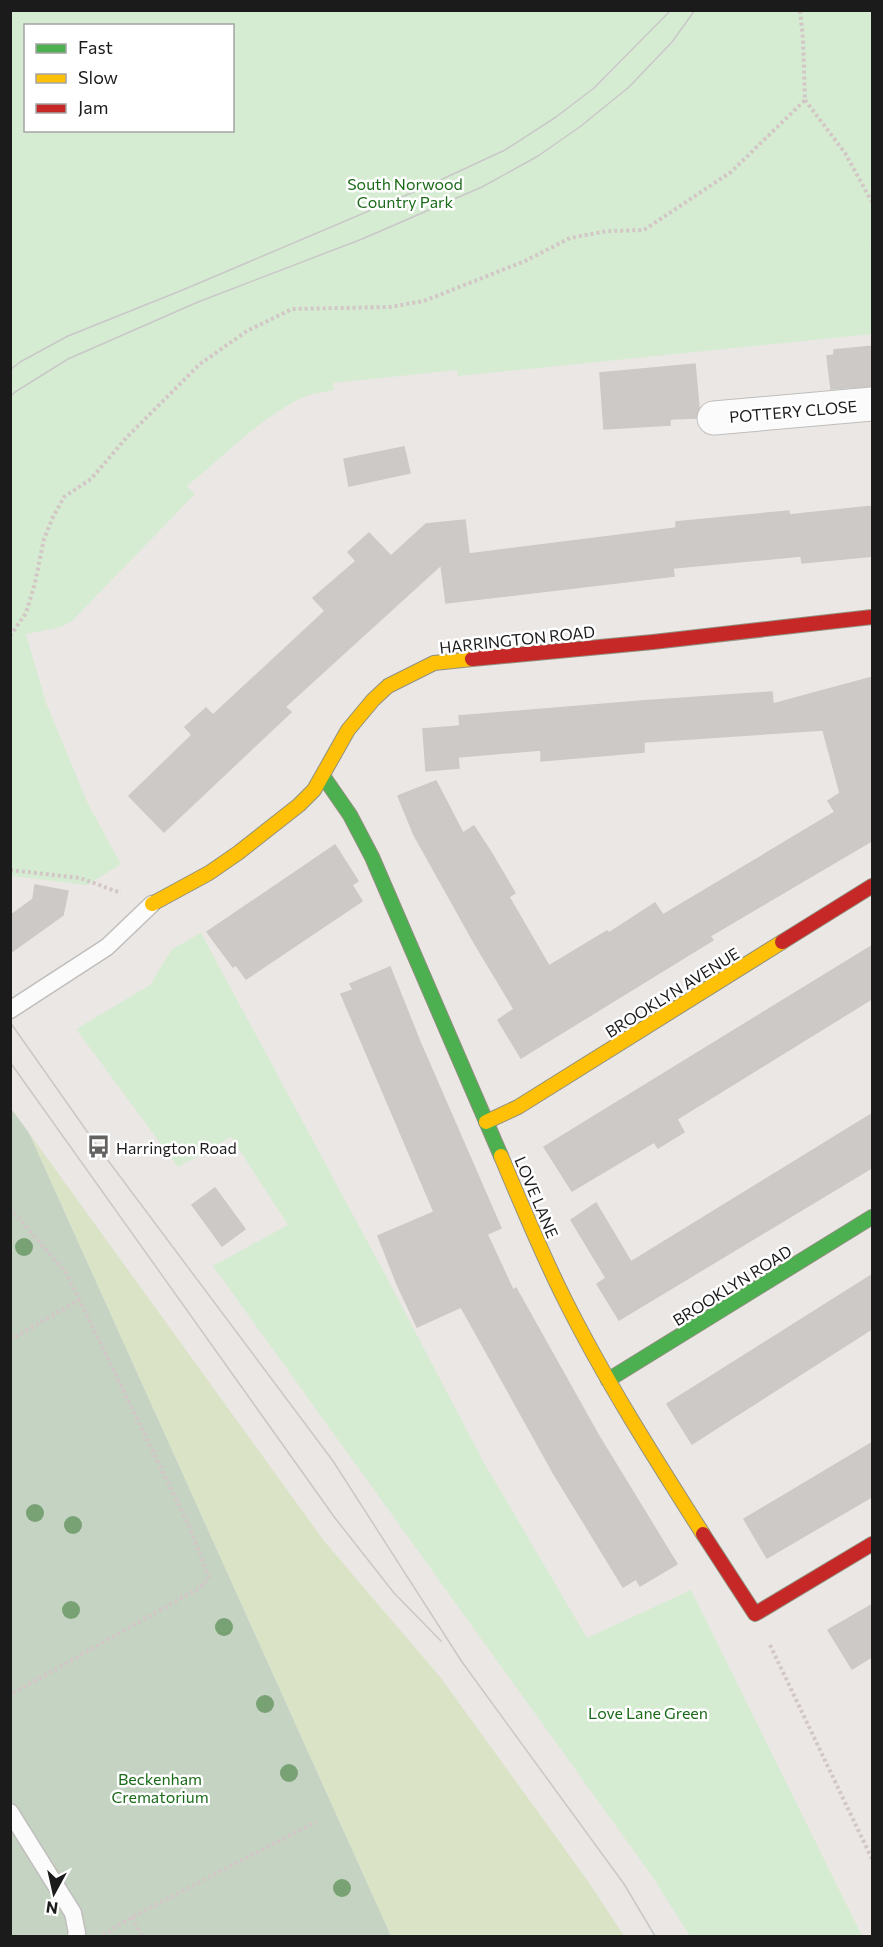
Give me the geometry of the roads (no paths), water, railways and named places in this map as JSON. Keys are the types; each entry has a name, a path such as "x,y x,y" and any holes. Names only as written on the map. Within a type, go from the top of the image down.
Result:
{"street":[{"name":"POTTERY CLOSE","path":"714,418 873,404"},
{"name":"HARRINGTON ROAD","path":"152,904 187,887 238,853 299,805 314,790 348,730 373,700 388,686 434,663 665,641 873,617"},
{"name":"LOVE LANE","path":"323,776 340,797 360,832 420,964 486,1122 566,1303 593,1356 633,1425 756,1614 873,1544"},
{"name":"BROOKLYN AVENUE","path":"486,1122 518,1107 873,886"},
{"name":"BROOKLYN ROAD","path":"608,1380 873,1217"}],"lane":[{"path":"10,1010 107,947 152,904"},
{"path":"10,1812 73,1913 76,1936"}],"tram line":[{"path":"10,370 20,362 68,336 423,188 505,150 556,117 594,88 671,10"},
{"path":"10,397 68,359 198,302 362,239 482,187 538,156 581,126 629,87 672,42 695,10"},
{"path":"10,1022 98,1147 333,1461 462,1662 624,1884 655,1936"},
{"path":"10,1062 335,1518 394,1593 441,1641"}],"place":[{"name":"Harrington Road","path":"98,1147"}],"park label":[{"name":"South Norwood Country Park","path":"405,192"},
{"name":"Love Lane Green","path":"648,1712"},
{"name":"Beckenham Crematorium","path":"160,1787"}]}
